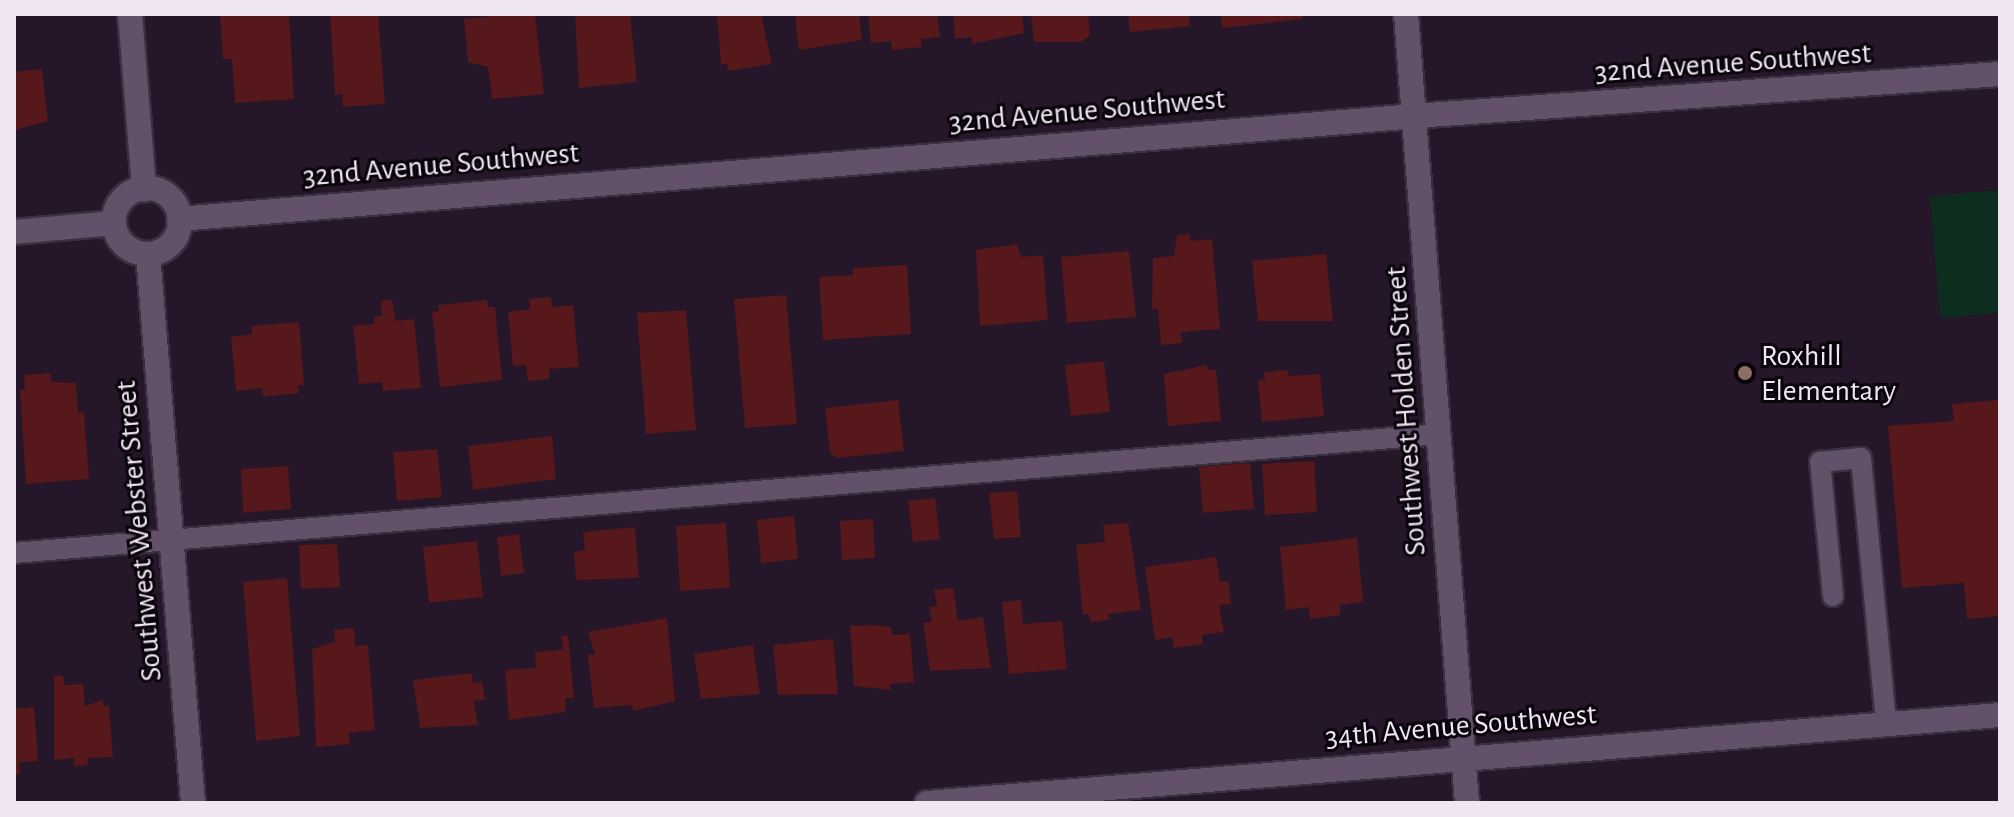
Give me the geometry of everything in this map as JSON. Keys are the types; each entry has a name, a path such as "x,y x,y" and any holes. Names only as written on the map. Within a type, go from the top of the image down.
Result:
{"street":[{"path":"130,14 144,189"},
{"name":"Southwest Holden Street","path":"1406,14 1467,803"},
{"name":"32nd Avenue Southwest","path":"179,219 1415,116 2000,74"},
{"path":"144,189 168,196 179,219 172,243 148,254 126,246 114,223 118,205 144,189"},
{"path":"14,232 114,223"},
{"name":"Southwest Webster Street","path":"148,254 193,803"},
{"name":"34th Avenue Southwest","path":"927,803 2000,715"}],"lane":[{"path":"14,553 1440,434"},
{"path":"1833,596 1820,462 1861,458 1886,724"}],"green space":[{"path":"2000,190 2000,313 1940,318 1930,196"}],"building":[{"path":"220,14 289,14 294,99 235,103 232,59 223,59"},
{"path":"330,14 378,14 385,104 343,107 342,94 335,95"},
{"path":"575,14 630,14 637,82 579,88"},
{"path":"717,14 761,14 772,64 728,71 727,64 721,64"},
{"path":"795,14 859,14 862,40 799,50"},
{"path":"868,14 937,14 940,37 921,39 922,47 892,50 891,41 871,43"},
{"path":"953,14 1022,14 1024,33 972,44 972,37 955,39"},
{"path":"1031,14 1088,14 1090,35 1081,42 1034,42"},
{"path":"1128,14 1188,14 1190,26 1130,32"},
{"path":"1221,14 1302,14 1302,19 1222,28"},
{"path":"535,15 544,94 492,99 488,67 468,62 464,19"},
{"path":"42,69 48,121 15,130 14,72"},
{"path":"1190,234 1190,241 1212,239 1220,329 1181,332 1182,343 1161,345 1158,309 1152,309 1153,258 1174,256 1177,235"},
{"path":"1017,244 1021,257 1043,255 1048,320 980,326 976,250"},
{"path":"1129,251 1136,317 1067,323 1061,257"},
{"path":"1326,254 1333,321 1258,321 1252,261"},
{"path":"907,265 911,334 823,340 819,277 853,275 853,268"},
{"path":"786,295 797,424 745,428 734,299"},
{"path":"551,297 552,307 573,305 579,367 549,369 549,379 528,381 526,365 513,366 508,312 530,309 529,299"},
{"path":"392,300 396,321 414,319 421,388 383,391 382,382 359,384 353,326 374,324 374,317 382,316 381,301"},
{"path":"487,300 488,307 495,307 502,380 440,387 432,312 439,311 438,305"},
{"path":"686,310 696,430 646,434 637,313"},
{"path":"299,322 304,385 298,385 299,393 263,397 262,388 236,391 231,337 252,334 251,326"},
{"path":"1104,361 1110,412 1071,416 1065,365"},
{"path":"1207,365 1207,370 1216,369 1221,421 1168,426 1164,374"},
{"path":"1288,370 1289,376 1320,374 1324,416 1262,422 1258,381 1265,380 1264,372"},
{"path":"51,373 51,382 76,383 78,413 84,412 89,479 26,484 20,390 25,389 24,375"},
{"path":"898,400 904,451 837,458 830,453 825,408"},
{"path":"2000,400 2000,616 1967,619 1964,583 1902,588 1888,426 1954,421 1952,404"},
{"path":"552,436 556,479 473,490 468,446"},
{"path":"437,449 442,497 397,501 393,452"},
{"path":"1314,461 1317,512 1265,515 1262,464"},
{"path":"1250,463 1254,509 1203,513 1199,467"},
{"path":"288,466 291,509 243,513 241,469"},
{"path":"1017,491 1021,537 994,539 989,493"},
{"path":"935,498 940,539 913,542 908,501"},
{"path":"794,516 798,559 761,563 757,520"},
{"path":"873,519 875,558 842,560 840,521"},
{"path":"726,523 730,588 680,591 676,526"},
{"path":"1128,523 1141,610 1108,614 1109,620 1090,622 1089,614 1083,615 1076,545 1105,542 1103,525"},
{"path":"635,527 639,578 576,580 574,552 585,550 583,532"},
{"path":"519,534 524,573 501,576 497,537"},
{"path":"1357,538 1363,602 1340,605 1340,615 1310,619 1308,607 1286,610 1280,547"},
{"path":"477,541 483,597 429,603 423,547"},
{"path":"337,544 340,587 301,589 299,545"},
{"path":"1216,557 1220,582 1228,581 1231,604 1219,605 1224,632 1202,635 1203,644 1174,648 1172,637 1155,640 1145,567"},
{"path":"287,578 300,736 256,741 243,582"},
{"path":"953,588 958,621 983,617 991,668 930,671 923,623 932,622 929,607 937,606 934,590"},
{"path":"1021,600 1023,624 1062,621 1067,669 1009,674 1002,602"},
{"path":"667,618 675,701 633,711 632,705 594,708 588,655 595,654 588,632"},
{"path":"850,626 891,627 892,635 910,634 914,682 890,684 890,690 854,686"},
{"path":"354,628 355,646 368,645 375,730 349,733 350,744 316,747 312,649 335,642 334,630"},
{"path":"568,635 574,698 565,698 566,712 509,720 505,670 536,668 535,652 563,650 561,636"},
{"path":"833,639 838,694 778,695 773,645"},
{"path":"753,645 760,694 701,699 694,654"},
{"path":"472,673 473,683 482,682 485,700 474,701 478,725 420,728 413,680"},
{"path":"54,676 63,676 64,685 83,684 85,706 103,700 103,706 109,706 113,757 87,758 88,765 74,766 74,758 54,760"},
{"path":"34,707 38,761 19,762 20,774 14,775 14,709"}],"place":[{"name":"Roxhill Elementary","path":"1745,373"}]}
